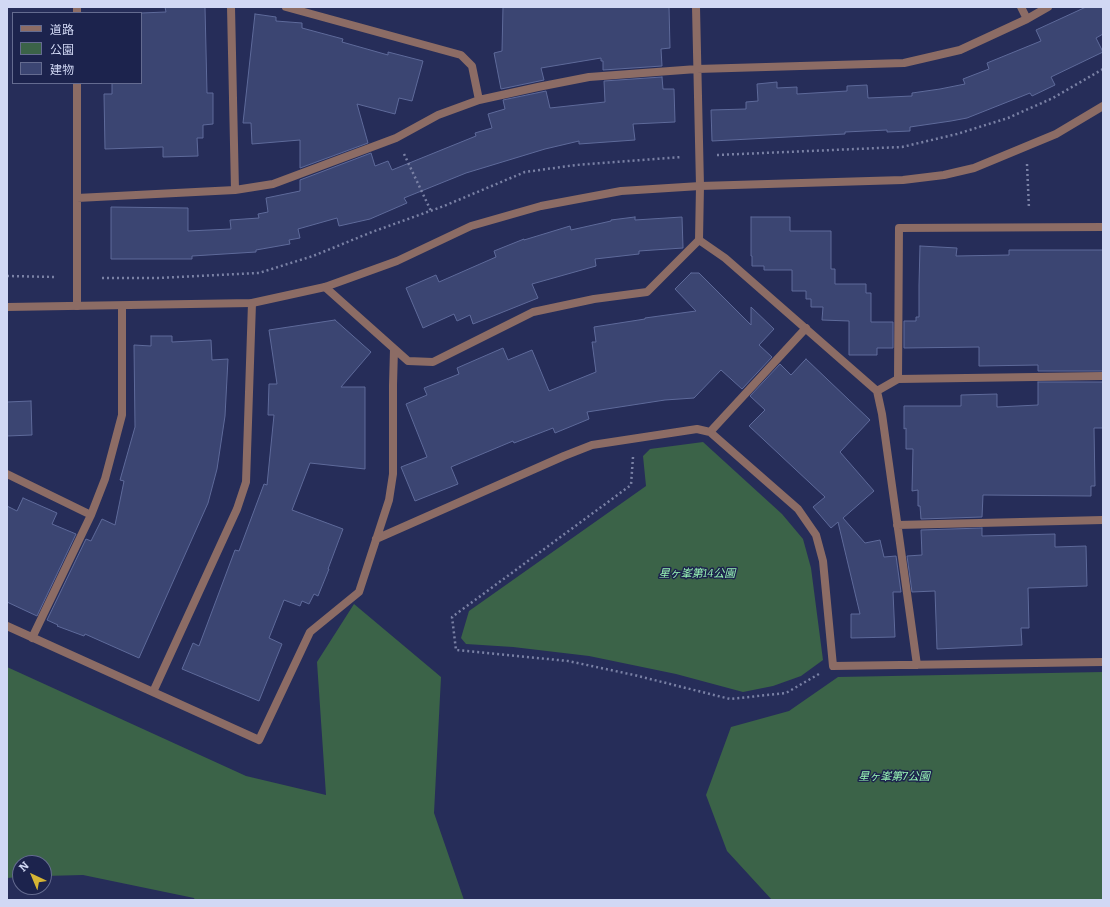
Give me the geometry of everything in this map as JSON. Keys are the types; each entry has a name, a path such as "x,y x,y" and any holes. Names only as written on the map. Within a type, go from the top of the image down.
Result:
{"street":[{"path":"231,7 235,190"},
{"path":"286,7 461,55 472,66 479,100"},
{"path":"325,287 408,361 434,362 533,312 594,299 647,292 699,240 700,186 696,7"},
{"path":"1022,7 1027,19"},
{"path":"77,198 235,190 273,184 396,138 438,115 479,100 589,77 697,69 904,63 960,50 1027,19 1048,7"},
{"path":"77,84 77,306"},
{"path":"7,307 252,303 325,287 397,261 471,226 541,206 621,191 700,186 904,180 944,175 974,168 1056,134 1103,106"},
{"path":"898,379 899,228 1103,226"},
{"path":"699,240 725,258 877,391 882,414 917,664"},
{"path":"153,692 238,509 246,482 252,303"},
{"path":"32,638 91,515 105,479 122,415 122,306"},
{"path":"710,432 806,328"},
{"path":"7,626 259,740 310,632 359,592 389,500 393,474 394,349"},
{"path":"877,391 898,379 1103,376"},
{"path":"376,539 592,445 697,429 710,432 798,509 816,535 823,561 833,666 1103,662"},
{"path":"7,474 91,515"},
{"path":"898,525 1103,520"}],"path":[{"path":"717,155 902,147 957,134 1008,118 1053,98 1103,69"},
{"path":"396,138 431,211"},
{"path":"1027,146 1030,227"},
{"path":"102,278 158,278 259,273 313,256 372,232 431,211 526,172 576,165 682,157"},
{"path":"7,276 55,277"},
{"path":"634,439 631,485 452,617 456,650 568,662 634,675 730,699 786,693 833,666"}],"green space":[{"name":"星ヶ峯第14公園","path":"703,442 782,514 803,539 811,568 823,660 801,676 773,686 743,692 676,674 589,656 513,647 466,644 461,638 469,611 646,486 643,456 650,449"},
{"path":"354,604 441,677 434,813 464,900 195,900 194,898 83,875 52,876 52,855 12,855 12,878 7,878 7,667 246,776 326,795 317,662"},
{"name":"星ヶ峯第7公園","path":"1103,672 1103,900 772,900 727,851 706,795 731,727 789,711 838,677"}],"building":[{"path":"165,7 205,7 207,93 213,93 213,124 203,125 203,138 197,138 198,156 163,157 163,147 105,149 104,94 112,94 112,84 142,84 142,13 166,12"},
{"path":"503,7 669,7 670,48 661,49 662,66 603,70 603,61 601,61 601,58 541,68 544,80 501,89 494,53 502,51"},
{"path":"1086,7 1103,7 1103,34 1096,38 1103,52 1051,77 1055,85 1032,96 1030,93 967,118 910,127 910,131 887,132 887,130 845,132 845,134 712,141 711,110 746,109 746,102 758,101 757,84 777,82 777,88 797,87 797,94 847,91 847,86 867,85 868,98 912,96 912,93 965,84 963,79 989,69 987,63 1041,41 1036,30"},
{"path":"255,14 276,17 276,21 302,23 302,28 343,39 342,42 388,55 388,52 423,61 412,101 399,98 395,114 357,104 368,143 300,168 300,140 252,144 251,123 243,123"},
{"path":"662,77 663,89 674,89 675,122 633,124 635,140 579,144 579,141 545,149 466,173 404,198 407,203 370,219 339,226 337,218 298,229 300,238 289,240 290,244 256,250 256,252 192,256 192,259 111,259 111,207 188,208 188,231 231,229 230,220 259,218 258,214 268,212 266,198 300,191 300,180 371,153 375,166 388,161 392,170 476,136 475,133 492,128 488,114 505,109 503,100 546,91 550,108 605,102 604,81"},
{"path":"635,217 635,220 682,217 683,248 639,251 639,254 595,259 596,266 532,284 538,298 473,324 470,315 457,321 454,314 423,328 406,288 436,275 439,282 496,257 494,251 524,239 570,226 571,230 611,220"},
{"path":"751,217 790,217 790,231 831,231 831,269 835,269 835,284 866,284 866,293 871,293 871,322 893,322 893,348 877,348 877,355 849,355 849,321 822,320 823,307 811,307 811,299 806,299 806,291 792,291 792,270 764,270 764,266 752,266"},
{"path":"920,246 957,248 956,256 1009,255 1009,250 1103,250 1103,371 1038,371 1038,365 979,366 979,347 904,348 904,321 916,321 916,317 919,317"},
{"path":"691,273 699,273 751,325 751,307 774,329 759,345 772,357 742,389 721,370 694,398 665,400 587,412 589,419 555,433 553,428 514,443 513,441 451,467 458,484 415,501 401,467 427,457 406,404 427,395 424,388 459,374 457,368 503,348 508,360 532,350 549,391 596,372 592,342 596,342 594,327 696,311 675,289"},
{"path":"335,320 371,352 341,387 365,387 365,469 310,463 292,510 343,529 318,596 314,594 309,604 302,601 300,606 284,600 269,638 282,644 259,701 182,669 193,643 199,646 235,550 239,551 264,484 267,485 274,415 268,415 269,384 277,384 269,330"},
{"path":"151,336 172,336 172,342 211,340 212,360 228,359 225,416 217,469 208,503 139,658 85,634 84,636 57,626 58,625 47,620 86,539 91,541 102,519 115,525 124,481 120,480 135,427 134,345 151,346"},
{"path":"806,359 870,420 840,452 874,491 843,518 865,543 880,540 884,557 896,556 901,592 893,592 895,637 851,638 851,614 860,614 838,522 831,528 813,507 825,497 749,426 765,410 750,396 780,364 791,375"},
{"path":"1038,382 1103,382 1103,428 1094,428 1095,486 1091,486 1091,496 983,495 982,517 921,519 920,506 918,506 918,490 912,491 913,449 906,449 904,406 961,406 961,395 997,394 997,407 1038,405"},
{"path":"31,401 32,435 7,436 7,402"},
{"path":"23,498 57,513 52,524 76,534 37,616 7,602 7,506 17,511"},
{"path":"982,528 982,536 1055,534 1055,547 1086,546 1087,586 1028,588 1029,628 1021,628 1022,645 937,649 935,591 912,592 907,556 922,555 921,530"}]}
